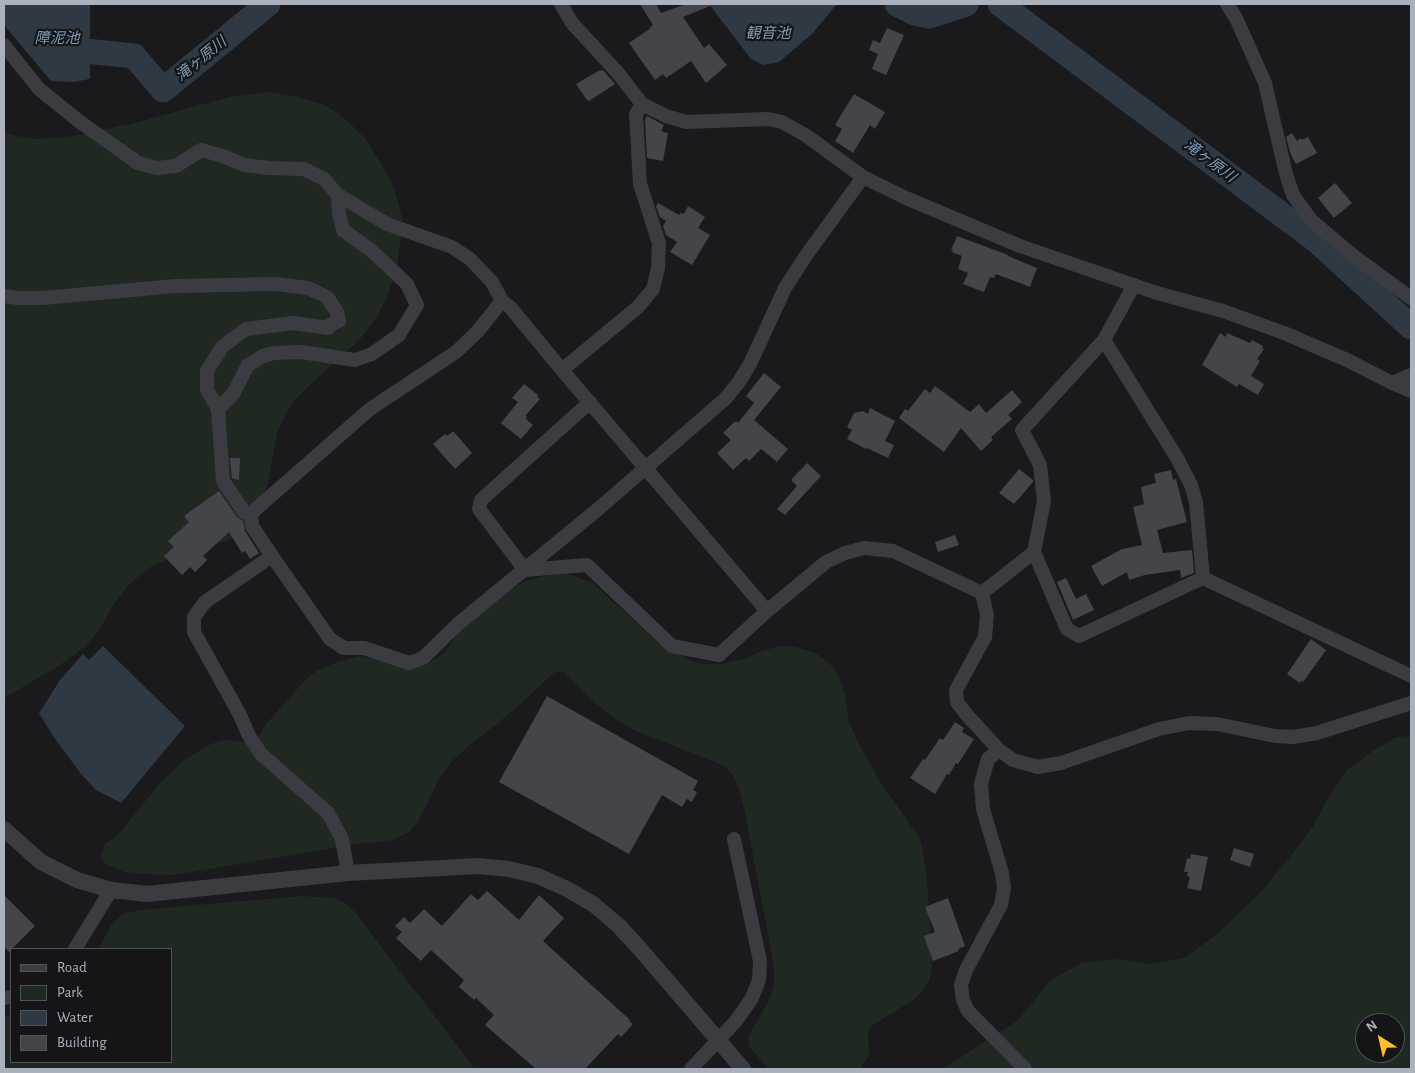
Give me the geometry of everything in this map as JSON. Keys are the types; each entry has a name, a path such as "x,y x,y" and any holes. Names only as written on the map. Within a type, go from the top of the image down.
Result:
{"street":[{"path":"561,4 572,23 618,73 642,104 666,116 686,122 768,119 782,122 807,136 862,177 906,198 1020,246 1134,285 1223,311 1284,333 1348,360 1411,391"},
{"path":"1227,4 1236,18 1265,83 1286,174 1294,195 1311,220 1356,258 1411,298"},
{"path":"4,45 39,89 80,122 138,163 157,168 176,166 201,150 223,156 244,165 304,169 324,179 338,196 387,224 452,247 470,259 492,282 502,301 510,307 767,611"},
{"path":"562,370 638,307 653,289 658,268 659,243 640,184 636,114 642,104"},
{"path":"502,301 477,332 456,352 370,409 251,515 252,526 330,639 344,648 364,648 409,662 423,658 459,622 525,570 725,399 739,382 786,288 805,257 862,177"},
{"path":"218,409 233,394 248,365 263,356 274,353 301,352 355,360 372,354 399,335 417,305 408,284 372,251 343,230 338,196"},
{"path":"4,296 43,298 176,286 275,284 308,288 327,297 337,312 339,321 328,326 328,328 294,323 246,329 222,347 207,371 207,390 218,409 223,481 244,512 251,515"},
{"path":"1134,285 1104,340 1022,430 1040,465 1044,501 1034,552 1067,629 1079,636 1203,578"},
{"path":"1104,340 1177,458 1191,485 1196,502 1203,578"},
{"path":"1392,382 1411,375"},
{"path":"525,570 479,509 481,500 590,402"},
{"path":"525,570 587,566 672,646 719,655 767,611 826,562 845,553 864,548 893,551 982,593"},
{"path":"982,593 1034,552"},
{"path":"272,556 205,602 194,617 194,632 240,714 248,734 261,754 328,813 342,839 348,873"},
{"path":"1203,578 1411,676"},
{"path":"982,593 987,615 985,637 956,690 957,702 999,750 1013,760 1038,767 1061,763 1159,729 1189,724 1217,724 1275,736 1293,737 1317,733 1411,703"},
{"path":"999,750 988,759 980,784 983,809 1002,873 1004,888 1001,905 966,970 961,985 963,1000 968,1010 1026,1069"},
{"path":"4,830 41,862 77,880 111,890 147,894 348,873 478,866 509,869 538,876 567,889 593,904 619,926 743,1069"},
{"path":"690,1069 736,1021 752,998 759,980 760,961 734,839"},
{"path":"76,948 111,890"}],"green space":[{"path":"267,92 323,104 342,116 363,136 384,168 394,188 403,221 397,266 389,292 378,315 360,339 296,399 285,415 277,434 268,483 254,519 235,537 152,566 129,584 112,607 100,629 86,646 60,665 4,698 4,131 11,135 36,139 69,137 131,124 229,97"},
{"path":"567,574 593,583 659,644 692,661 704,664 721,664 744,659 780,646 796,647 817,654 832,666 839,677 845,694 849,722 859,744 879,780 919,837 927,879 932,967 929,981 922,992 913,1000 870,1027 868,1034 869,1056 860,1069 769,1069 749,1047 748,1040 752,1029 768,1003 774,986 774,966 739,788 732,774 724,766 638,732 623,724 596,704 564,672 558,671 552,674 526,699 452,761 439,779 419,820 411,831 391,841 364,843 174,875 124,872 104,863 101,855 104,845 116,837 161,782 184,760 211,744 225,740 246,742 257,739 267,723 307,678 320,669 358,656 423,666 444,653 474,611 503,596 523,582 544,576"},
{"path":"1411,736 1411,1069 943,1069 1018,1020 1050,981 1081,963 1117,959 1151,964 1184,958 1215,936 1260,893 1288,859 1312,828 1330,795 1348,769 1396,737"},
{"path":"302,896 334,898 345,903 354,911 475,1069 4,1069 4,1018 10,1015 10,1063 172,1063 172,948 100,948 111,925 123,914 139,910"}],"water":[{"name":"障泥池","path":"4,4 90,4 90,79 73,82 51,81 4,25"},
{"name":"観音池","path":"709,4 837,4 812,34 779,62 763,65 751,59"},
{"path":"103,646 185,726 121,803 96,790 81,774 53,736 39,713 60,680 83,654 89,660"}],"building":[{"path":"640,4 656,4 661,13 686,4 715,4 683,17 704,48 709,44 727,65 706,83 691,61 666,78 663,74 655,80 629,43 653,25"},
{"path":"887,28 904,35 886,75 872,69 878,54 869,50 873,40 880,43"},
{"path":"603,70 615,84 589,101 576,84"},
{"path":"854,94 885,112 875,129 870,125 853,153 835,141 842,129 835,125"},
{"path":"647,116 664,125 661,131 668,133 663,161 647,158 645,120"},
{"path":"1292,133 1297,141 1308,137 1317,153 1296,164 1291,155 1286,137"},
{"path":"1335,183 1352,203 1334,218 1318,198"},
{"path":"658,203 679,215 681,213 684,214 688,206 705,217 698,228 710,235 692,265 670,252 677,242 666,235 663,226 666,221 660,217 656,206"},
{"path":"957,236 1037,268 1030,287 996,274 994,278 990,277 984,292 963,284 968,273 958,269 962,256 951,250"},
{"path":"1220,333 1226,337 1227,333 1250,343 1252,340 1263,346 1262,348 1264,349 1257,359 1260,361 1251,376 1264,384 1258,395 1239,384 1237,387 1202,365"},
{"path":"764,373 781,387 754,420 788,449 777,462 761,449 749,461 746,458 733,470 717,453 731,440 723,433 733,423 737,421 738,423 754,403 746,396"},
{"path":"524,384 538,395 540,399 525,416 533,425 521,439 501,423 518,402 512,398"},
{"path":"935,386 970,412 979,404 986,413 1012,390 1022,402 1008,415 1012,419 991,437 993,440 981,451 961,428 944,452 899,418 905,409 908,411 925,389 930,393"},
{"path":"870,408 895,421 885,441 894,445 888,458 847,439 852,430 847,427 854,413 863,411 868,414"},
{"path":"452,432 472,453 455,469 433,444 445,434 447,436"},
{"path":"230,458 240,458 239,480 232,478"},
{"path":"807,463 821,476 785,515 777,509 797,486 791,480"},
{"path":"1019,469 1033,482 1014,504 999,493"},
{"path":"1171,470 1173,480 1176,479 1187,522 1157,530 1163,553 1192,550 1194,573 1181,578 1180,570 1145,575 1129,580 1127,572 1102,586 1091,566 1122,549 1142,545 1133,507 1144,504 1141,487 1156,483 1154,474"},
{"path":"219,491 237,517 243,521 245,531 259,553 250,559 245,551 242,553 229,532 203,556 207,560 195,572 190,567 182,575 164,556 174,547 168,541 189,522 184,516"},
{"path":"955,535 959,545 938,552 935,542"},
{"path":"1066,578 1076,599 1086,594 1094,610 1073,620 1057,582"},
{"path":"1311,639 1326,650 1303,682 1302,680 1300,683 1287,674"},
{"path":"547,696 698,781 693,790 697,792 692,802 687,799 682,807 662,795 629,854 499,782"},
{"path":"955,722 964,728 962,732 974,739 958,764 956,763 949,775 947,774 935,794 910,778 940,738 943,740"},
{"path":"1234,848 1254,854 1250,867 1230,860"},
{"path":"1191,854 1208,857 1201,891 1187,888 1190,877 1187,876 1188,872 1184,872 1187,858 1190,859"},
{"path":"487,891 519,920 539,895 564,918 543,941 633,1024 621,1037 618,1034 585,1069 536,1069 485,1025 494,1015 476,998 474,1000 459,987 464,980 431,950 421,961 396,938 402,932 395,926 404,917 410,923 424,909 442,926 471,894 478,900"},
{"path":"4,895 35,926 13,948 10,948 9,952 4,947"},
{"path":"948,898 965,946 958,949 959,951 933,961 924,936 935,932 925,907"}],"waterway":[{"name":"滝ヶ原川","path":"56,48 134,56 163,90 268,4"},
{"name":"滝ヶ原川","path":"897,4 915,13 929,16 966,4"},
{"name":"滝ヶ原川","path":"1000,4 1317,241 1411,327"}]}
